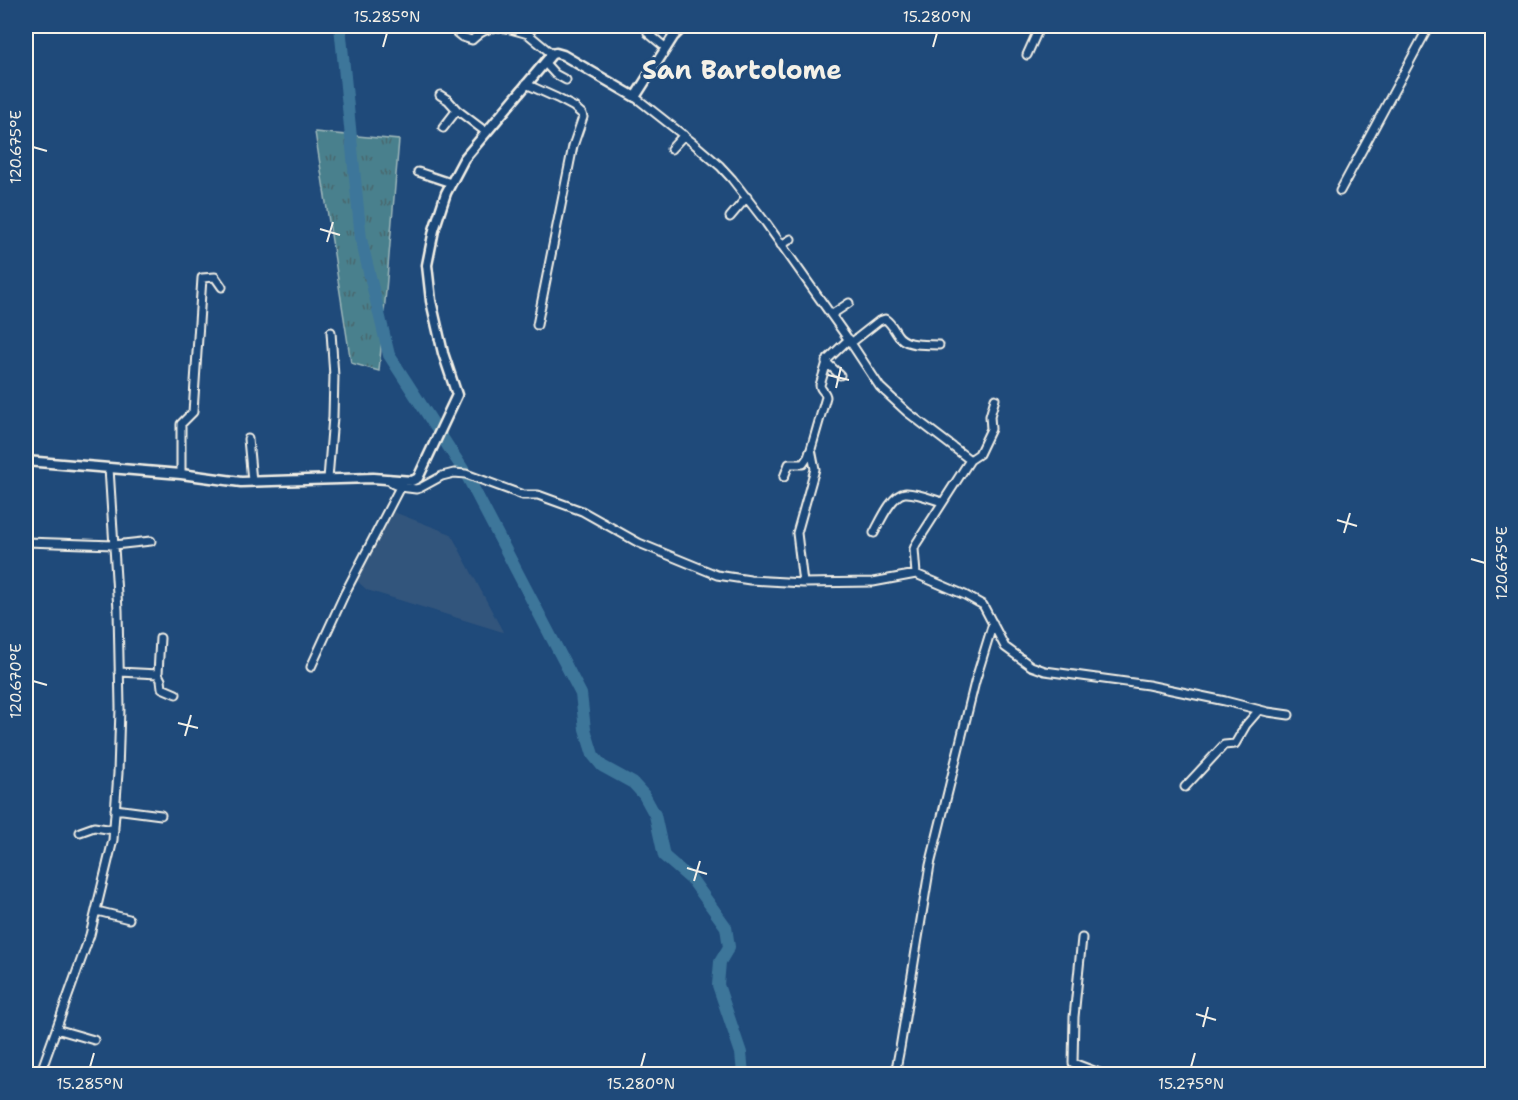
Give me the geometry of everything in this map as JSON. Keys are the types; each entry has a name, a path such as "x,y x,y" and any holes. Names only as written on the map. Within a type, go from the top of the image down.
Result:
{"street":[{"path":"528,34 530,26"},
{"path":"635,97 673,37 684,26"},
{"path":"1027,55 1040,26"},
{"path":"1340,191 1429,26"},
{"path":"457,33 472,40 480,32 493,27 528,34 552,54 563,55 635,97 684,135 720,166 747,198 850,341 880,387 907,412 970,460"},
{"path":"648,33 666,48"},
{"path":"26,461 181,474 231,481 389,478 412,482 418,478 457,398 435,321 427,270 431,239 443,200 465,159 552,54"},
{"path":"545,63 555,74 566,80"},
{"path":"526,84 574,107 583,117 573,146 537,325"},
{"path":"440,95 486,132"},
{"path":"443,128 457,110"},
{"path":"671,148 684,135"},
{"path":"418,172 451,183"},
{"path":"730,217 747,198"},
{"path":"782,245 791,239"},
{"path":"181,474 181,424 193,412 202,278 215,277 222,287"},
{"path":"831,315 849,303"},
{"path":"784,477 789,464 803,464 812,449 826,397 819,387 829,357 885,319 890,322 905,342 939,345"},
{"path":"328,479 334,376 331,332"},
{"path":"826,363 840,375"},
{"path":"916,574 915,544 970,460 979,454 991,429 990,416 995,399"},
{"path":"248,440 252,481"},
{"path":"803,583 797,532 815,469 812,449"},
{"path":"40,1074 84,956 97,911 114,830 119,740 119,672 109,468"},
{"path":"389,478 393,484 400,487 416,489 442,476 454,473 466,474 523,495 538,495 582,511 637,542 717,575 769,582 803,583 873,582 916,574 983,605 1005,647 1037,669 1225,700 1259,710 1289,715"},
{"path":"311,668 345,593 400,487"},
{"path":"874,533 893,500 901,494 907,493 942,502"},
{"path":"26,542 114,545 151,541"},
{"path":"895,1074 930,865 975,682 993,624"},
{"path":"160,638 158,674 162,688 176,694"},
{"path":"119,672 158,674"},
{"path":"1185,787 1224,745 1235,744 1246,725 1259,710"},
{"path":"115,809 161,815"},
{"path":"80,832 94,827 114,830"},
{"path":"97,911 129,919"},
{"path":"1082,938 1072,1063 1102,1074"},
{"path":"56,1029 94,1040"}],"shaded area":[{"path":"391,511 451,534 503,632 367,590 355,579"}],"green space":[{"path":"315,132 399,140 379,371 351,363"}],"waterway":[{"path":"340,26 361,239 389,355 466,474 581,694 585,729 593,755 602,766 633,783 644,795 655,815 664,856 693,881 726,927 729,947 720,962 718,985 741,1053 743,1074"}],"district":[{"name":"San Bartolome","path":"742,70"}]}
